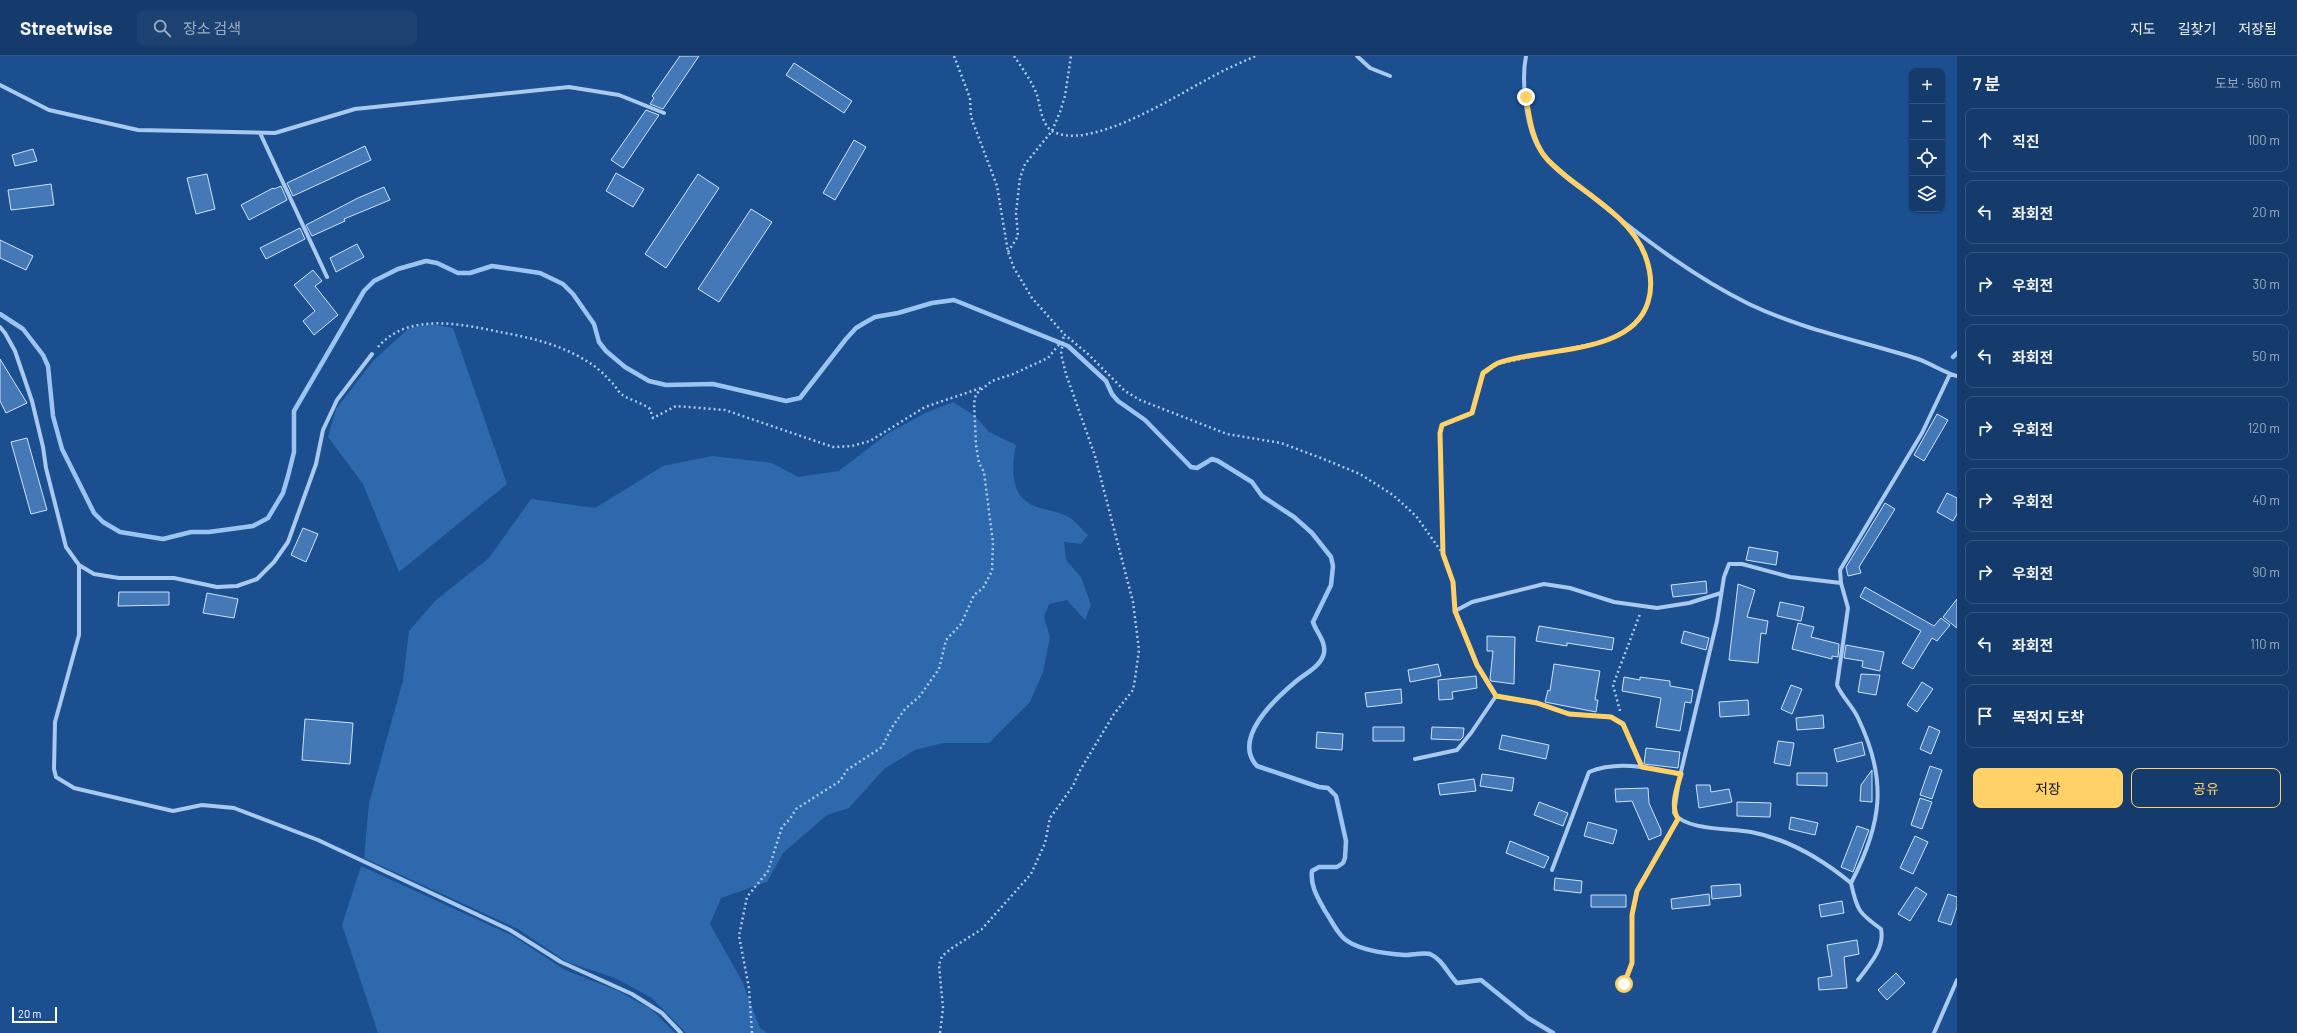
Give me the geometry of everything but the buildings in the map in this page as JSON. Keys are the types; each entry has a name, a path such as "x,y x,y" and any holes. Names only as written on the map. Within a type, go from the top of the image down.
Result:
{"street":[{"path":"1357,56 1370,68 1390,76"},
{"path":"1526,56 1526,97 1531,130 1540,151 1558,169 1623,221 1691,270 1749,304 1818,331 1920,360 1957,376"},
{"path":"0,85 49,110 138,130 275,133 355,109 569,87 619,95 664,113"},
{"path":"260,133 327,276"},
{"path":"0,327 15,351 32,401 66,547 79,565 94,574 119,578 174,578 218,587 237,586 257,579 274,562 288,542 316,464 323,430 338,400 372,354"},
{"path":"1851,884 1865,858 1872,835 1879,804 1878,773 1862,726 1851,703 1841,694 1837,685 1848,608 1840,583 1840,570 1922,432 1950,374"},
{"path":"1840,583 1790,577 1742,564 1729,564 1724,577 1717,621 1674,802 1674,813 1678,819 1689,824 1734,829 1771,837 1826,864 1851,884 1856,906 1865,917 1881,929 1883,938 1878,951 1858,980"},
{"path":"79,565 79,635 55,722 54,769 56,777 74,788 173,811 202,805 234,808 318,840 510,930 524,937 561,962 632,994 662,1013 681,1033"},
{"path":"1642,767 1623,724 1611,717 1569,714 1537,703 1496,696 1477,665 1455,611 1472,602 1544,584 1570,588 1614,602 1657,608 1689,603 1721,593"},
{"path":"1415,759 1456,750 1471,733 1496,696"},
{"path":"1552,870 1560,843 1589,772 1602,767 1642,767 1681,774"},
{"path":"1624,984 1632,963 1632,915 1637,891 1678,819"},
{"path":"1934,1033 1957,980"}],"path":[{"path":"954,56 970,98 971,117 997,186 1008,252 1014,268 1032,298 1064,334 1088,354 1125,391 1140,400 1187,420 1227,434 1281,443 1360,474 1405,505 1428,531 1443,554 1453,582 1455,611"},
{"path":"1014,56 1036,93 1045,124 1052,131 1065,135 1113,127 1138,117 1210,78 1256,56"},
{"path":"1008,252 1018,236 1016,213 1020,178 1026,164 1052,131 1065,96 1072,56"},
{"path":"1443,554 1440,433 1442,425 1472,413 1483,373 1498,364 1607,340 1621,335 1634,324 1646,311 1651,281 1649,265 1639,244"},
{"path":"372,354 385,339 401,330 448,322 481,327 559,346 578,356 603,372 621,394 650,409 653,418 676,406 725,410 833,448 852,446 870,441 925,407 982,388"},
{"path":"752,1033 750,988 739,936 740,923 747,897 768,871 782,827 804,802 840,781 847,770 882,747 892,727 905,709 919,697 935,677 939,669 946,640 961,624 974,595 983,588 992,571 992,534 984,472 979,462 976,445 974,404 976,394 992,381 1013,374 1048,358 1061,342 1064,334"},
{"path":"940,1033 943,1008 939,965 942,956 982,930 1031,874 1045,843 1050,818 1073,786 1079,772 1114,714 1133,690 1136,679 1139,650 1133,602 1095,456 1066,374 1061,354 1061,342"},
{"path":"1623,724 1613,685 1627,644 1644,606"}],"shaded area":[{"path":"431,324 453,328 507,484 399,572 363,484 328,437 336,409 373,361 409,328"},
{"path":"953,402 975,416 989,432 1016,445 1013,468 1015,484 1021,497 1031,505 1067,516 1076,522 1088,535 1081,544 1064,542 1066,560 1081,577 1091,605 1085,620 1067,600 1049,604 1044,617 1050,637 1043,672 1030,702 989,743 943,743 915,750 884,769 849,808 827,815 783,853 767,882 721,898 710,924 742,981 760,1028 767,1033 686,1033 652,998 615,978 567,962 518,929 364,858 369,803 403,680 409,631 435,601 489,558 531,499 595,508 663,466 712,456 772,463 798,477 839,471 887,434 923,414"},
{"path":"361,866 513,936 565,970 616,990 651,1009 675,1033 378,1033 342,925"}],"waterway":[{"path":"0,314 23,329 43,355 48,366 53,416 62,449 94,513 103,522 120,532 163,539 191,532 209,532 253,526 268,518 283,493 294,452 294,411 364,291 374,281 398,269 426,261 437,263 458,273 470,273 492,266 540,273 563,284 573,294 594,324 599,342 606,351 625,367 649,381 666,385 713,384 786,401 800,398 856,328 875,317 898,313 932,303 954,300 1068,346 1106,381 1112,394 1118,401 1145,420 1191,467 1197,468 1212,459 1218,461 1252,482 1262,496 1294,517 1312,533 1331,557 1333,566 1331,585 1313,622 1324,644 1324,653 1322,658 1312,670 1276,699 1252,732 1249,744 1251,755 1257,766 1319,787 1328,788 1336,796 1346,841 1345,858 1343,863 1337,867 1319,867 1312,871 1312,882 1317,897 1338,931 1352,944 1370,950 1389,954 1430,954 1438,959 1457,983 1481,980 1528,1018 1553,1033"},
{"path":"1953,357 1957,353"}],"route":[{"path":"1526,97 1531,130 1540,151 1558,169 1623,221 1644,250 1649,265 1651,281 1650,295 1646,311 1621,335 1567,350 1520,358 1498,364 1483,373 1477,392 1476,404 1472,413 1442,425 1440,433 1443,554 1453,582 1455,611 1477,665 1496,696 1537,703 1569,714 1611,717 1623,724 1642,767 1681,774 1674,802 1674,813 1678,819 1656,855 1637,891 1632,915 1632,963 1624,984"}]}
